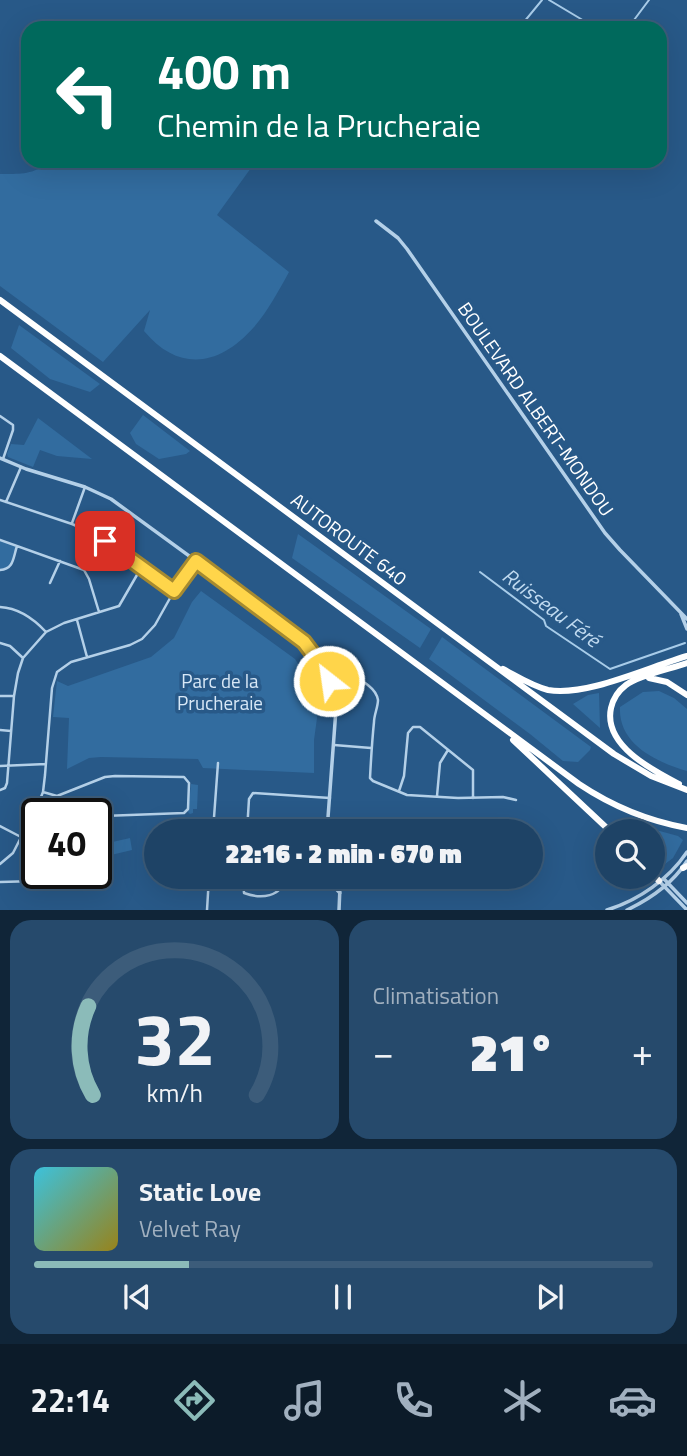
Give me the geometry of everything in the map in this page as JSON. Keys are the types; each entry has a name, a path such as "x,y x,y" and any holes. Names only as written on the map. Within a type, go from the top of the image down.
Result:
{"highway":[{"name":"AUTOROUTE 640","path":"0,300 623,760 651,776 687,789"},
{"path":"0,356 569,777 603,799 639,815 687,828"},
{"path":"484,658 536,686 566,691 583,689 687,656"},
{"path":"687,663 628,683 616,696 611,711 612,728 620,742 636,758 687,789"},
{"path":"643,678 657,678 687,695"},
{"path":"502,728 597,819"}],"street":[{"name":"BOULEVARD ALBERT-MONDOU","path":"376,221 407,249 610,538 687,619"},
{"path":"0,416 13,425 1,459 85,487 124,507 304,642 322,666 336,709 328,819"},
{"path":"6,503 21,467"},
{"path":"72,524 85,487"},
{"path":"0,500 99,536 174,591"},
{"path":"0,540 86,572 99,612"},
{"path":"0,569 10,567 17,547"},
{"path":"50,583 60,561"},
{"path":"40,798 43,792 55,677 66,665 142,639 155,625 174,591 196,561"},
{"path":"0,790 5,788 7,783 14,696 23,658 46,632 64,623 119,606 141,568"},
{"path":"0,607 19,611 46,632"},
{"name":"BOULEVARD ALBERT-MONDOU","path":"678,610 687,629"},
{"path":"77,620 87,657"},
{"path":"0,643 10,646 23,658"},
{"path":"329,681 347,674 354,675 376,694 378,704 374,715 370,778 407,795 473,799 503,797 516,800"},
{"path":"0,696 14,696"},
{"path":"399,791 404,776 408,733 413,727 420,727 473,769 473,799"},
{"path":"0,730 11,731"},
{"path":"334,745 371,748"},
{"path":"437,796 440,762 449,750"},
{"path":"214,819 218,762"},
{"path":"0,766 46,764"},
{"path":"43,792 57,796 105,777 115,776 184,777 189,783 188,809 184,813 112,816"},
{"path":"248,819 249,799 253,793 330,798"},
{"path":"0,826 21,837 13,853 0,864"},
{"path":"665,881 687,852"},
{"path":"665,881 686,865"},
{"path":"0,882 21,881"},
{"path":"665,883 687,902"},
{"path":"665,883 687,910"},
{"path":"207,910 208,889"},
{"path":"244,889 247,895 266,896 281,889"},
{"path":"340,889 341,910"},
{"path":"607,910 651,889"},
{"path":"627,910 655,889"}],"green space":[{"path":"39,168 251,168 217,215 289,272 259,321 227,350 199,359 171,354 144,331 150,310 103,362 0,286 0,174"},
{"path":"19,325 100,384 90,392 50,379 11,348"},
{"path":"143,415 190,451 159,459 136,444 130,433"},
{"path":"38,418 92,459 57,456 40,450 33,467 8,457 11,444 24,445"},
{"path":"298,534 431,629 420,648 292,558"},
{"path":"0,540 17,546 10,567 0,569"},
{"name":"Parc de la Prucheraie","path":"201,591 295,659 310,682 316,700 317,718 314,773 203,768 198,759 101,757 89,758 67,769 69,718 53,717 57,681 68,686 151,657 174,638 192,602"},
{"path":"442,637 591,747 590,750 578,762 563,761 429,659"},
{"path":"659,691 674,698 687,709 687,771 641,750 625,731 621,720 620,707 643,692"},
{"path":"599,693 600,728 573,704 588,695"},
{"path":"191,784 198,785 197,809 193,809 190,814 188,812"},
{"path":"665,832 683,840 673,858 665,864"},
{"path":"130,838 132,850 112,855 112,842"}],"waterway":[{"path":"525,21 542,0"},
{"path":"549,0 584,21"},
{"path":"633,21 649,0"},
{"name":"Ruisseau Féré","path":"480,572 544,620 546,626 610,669 685,643"}],"route":[{"path":"105,541 174,591 196,561 304,642 322,666 329,681"}]}
